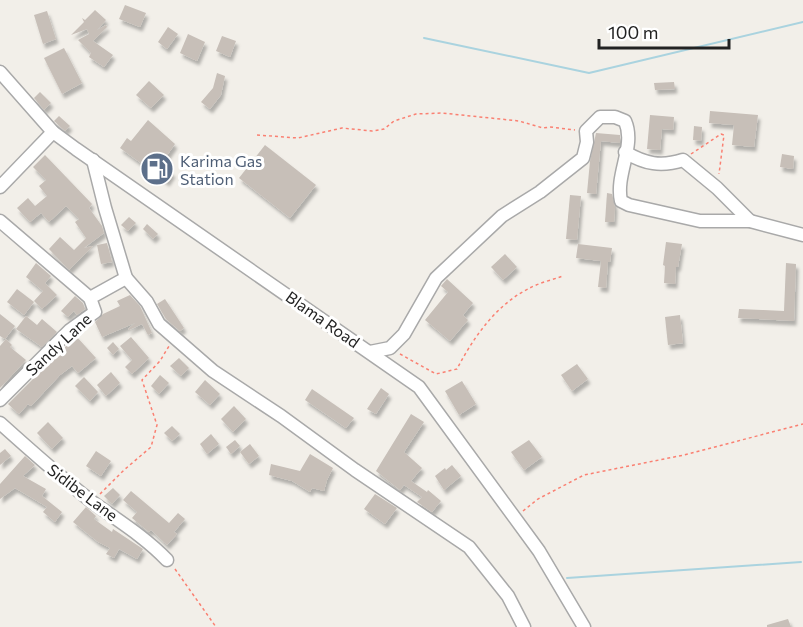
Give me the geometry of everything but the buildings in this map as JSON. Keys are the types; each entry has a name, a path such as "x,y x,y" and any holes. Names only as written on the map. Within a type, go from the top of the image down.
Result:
{"street":[{"name":"Blama Road","path":"0,72 53,132 419,387 539,551 584,627"},
{"path":"370,352 390,348 404,334 436,278 502,216 540,192 583,158 587,142 586,131 600,117 615,117 626,121 628,128 619,191 621,201 629,205 700,221 750,221 803,235"},
{"path":"0,187 53,132"},
{"path":"626,152 638,159 666,165 683,160 717,188 750,221"},
{"path":"93,160 126,278 147,302 159,324 213,371 456,537 469,548 508,596 524,627"},
{"path":"0,221 90,298"},
{"name":"Sandy Lane","path":"0,400 70,330 94,312 90,298 126,278"},
{"name":"Sidibe Lane","path":"0,423 50,469 149,541 167,560"}],"path":[{"path":"256,135 298,138 342,128 372,131 384,129 394,121 416,114 442,113 519,121 543,129 550,127 586,131"},
{"path":"683,160 721,134 724,135 717,188"},
{"path":"390,348 436,375 457,369 482,328 505,305 528,289 563,276"},
{"path":"94,503 117,476 151,447 157,424 142,380 160,361 174,337"},
{"path":"515,517 538,499 584,476 803,424"},
{"path":"167,560 216,627"}],"waterway":[{"path":"424,38 589,73 803,22"},
{"path":"567,578 801,562"}],"place":[{"name":"Karima Gas Station","path":"157,169"}]}
